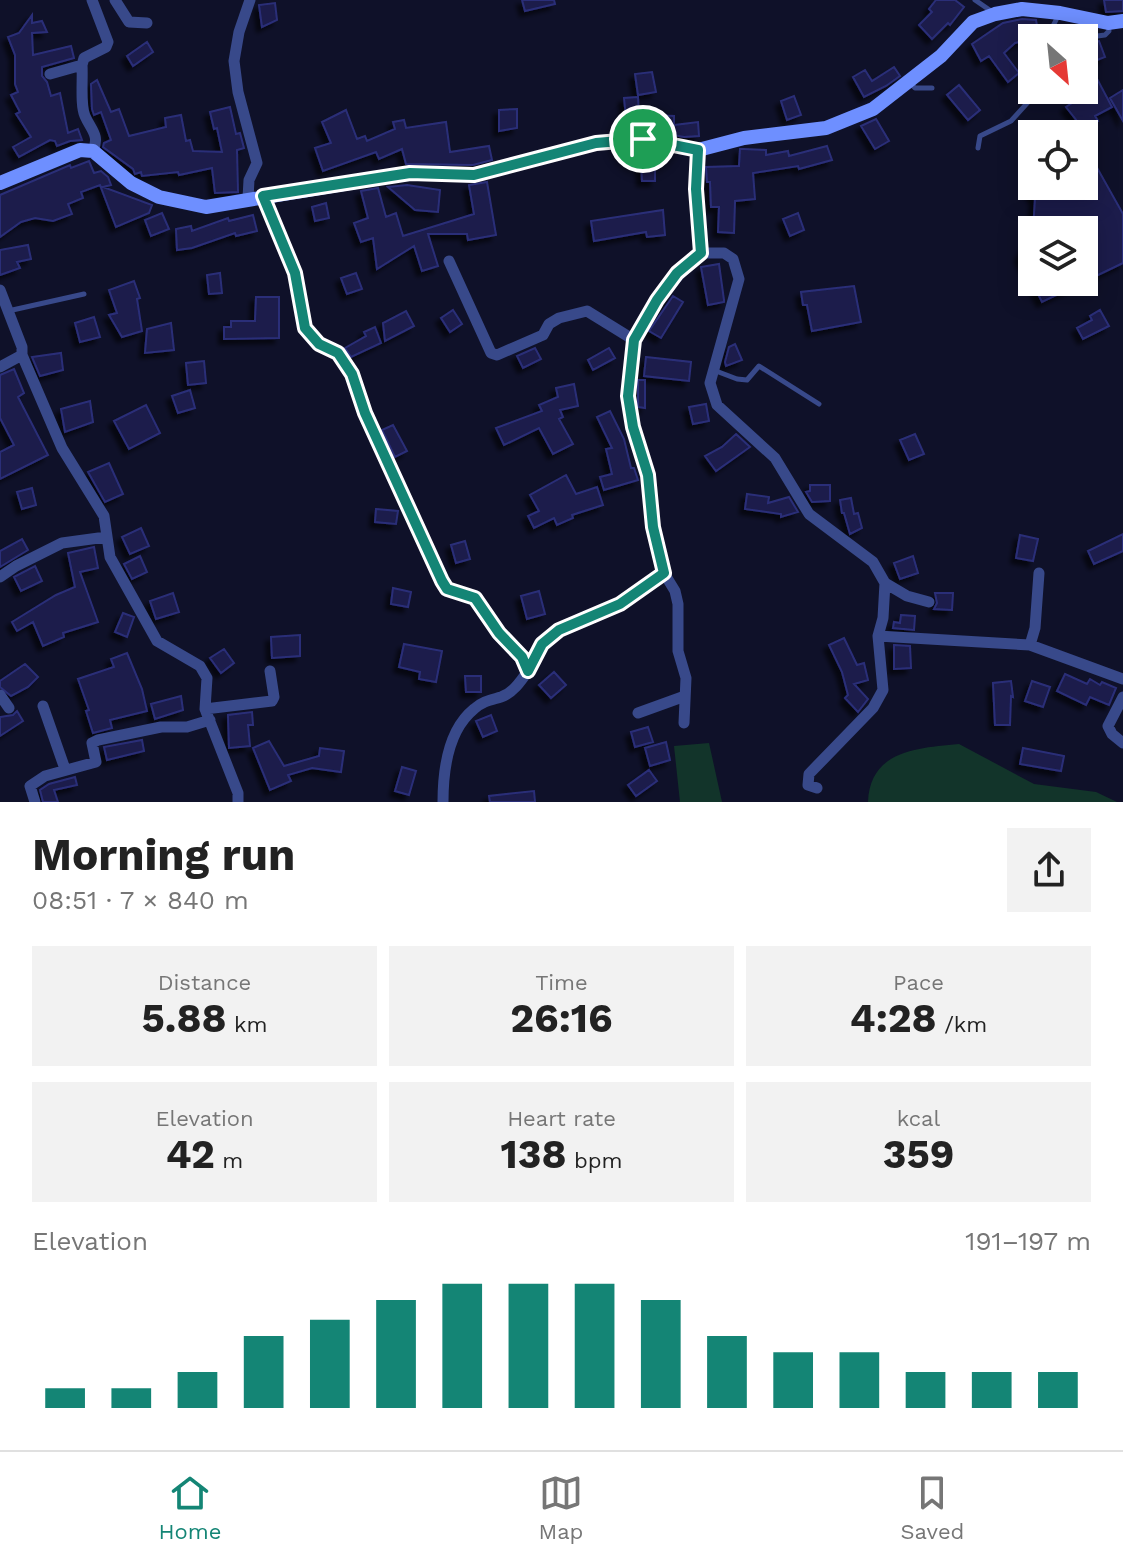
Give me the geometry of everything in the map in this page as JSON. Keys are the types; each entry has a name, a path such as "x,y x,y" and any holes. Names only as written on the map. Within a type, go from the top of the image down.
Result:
{"street":[{"path":"92,0 108,42 106,47 84,58 82,65 83,114 95,130 97,144 93,151"},
{"path":"250,0 239,32 234,61 238,92 257,163 249,180 295,273 305,328 319,344 338,353 352,374 365,413 447,589 475,598 499,633 522,657 528,671"},
{"path":"97,12 117,4 129,22 147,23"},
{"path":"0,183 80,150 93,151 131,183 159,197 206,207 410,173 474,175 596,143 643,139 698,150 744,138 826,128 873,109 941,56 973,22 995,14 1022,9 1116,22"},
{"path":"50,74 82,65"},
{"path":"698,150 696,189 701,253"},
{"path":"684,723 686,678 678,651 678,604 675,591 664,573 653,527 648,475 633,427 628,396 634,340 677,273 701,253 724,253 733,259 739,279 710,383 717,405 775,458 809,514 873,562 885,583 907,596 929,602"},
{"path":"449,261 491,353 497,355 543,335 549,324 559,318 587,311 634,340"},
{"path":"1,294 22,347 22,355 62,448 104,516 110,557 157,641 200,666 207,678 208,715 238,793 238,802"},
{"path":"0,367 22,355"},
{"path":"0,577 62,543 106,537"},
{"path":"443,802 444,772 460,725 473,710 491,698 510,693 528,671 542,644 559,630 620,604 664,573"},
{"path":"1030,645 1035,628 1039,573"},
{"path":"817,788 808,785 809,774 873,708 883,690 878,636 883,618 885,583"},
{"path":"878,636 1030,645 1123,679"},
{"path":"35,802 30,786 45,776 96,762 92,743 98,740 161,727 187,727 208,715 272,701 270,671"},
{"path":"0,695 9,708"},
{"path":"638,713 685,696"},
{"path":"1123,697 1108,726 1123,743"},
{"path":"43,706 65,769"}],"lane":[{"path":"975,0 995,14"},
{"path":"1054,24 1060,13"},
{"path":"1098,36 1105,35 1116,22"},
{"path":"910,82 915,88 932,88"},
{"path":"978,148 980,136 1011,121 1026,104"},
{"path":"8,311 84,294"},
{"path":"713,370 747,380 759,366 819,404"}],"green space":[{"path":"709,743 722,802 680,802 674,746"},
{"path":"959,744 1034,784 1096,792 1117,802 868,802 877,772 887,762 913,750"}],"building":[{"path":"522,0 554,0 555,4 525,11"},
{"path":"936,0 955,0 964,7 950,25 948,23 932,39 919,25 932,12 929,9"},
{"path":"1104,0 1123,0 1123,11 1106,12"},
{"path":"275,3 277,20 262,27 259,5"},
{"path":"32,15 32,23 42,21 47,32 32,33 33,55 71,46 74,58 42,67 42,76 51,96 60,93 68,133 78,129 82,140 57,146 55,141 50,140 19,157 13,147 31,137 16,114 20,112 11,95 18,92 15,55 8,37 19,33"},
{"path":"1022,19 1036,20 1037,24 1018,24 1018,42 1004,53 1018,72 1008,82 989,56 981,61 972,44 1003,23"},
{"path":"1098,41 1105,57 1098,60"},
{"path":"147,42 153,52 133,66 127,56"},
{"path":"894,67 900,76 864,97 853,77 865,70 872,81"},
{"path":"652,72 656,92 638,95 635,74"},
{"path":"97,80 111,112 119,109 129,136 166,127 165,118 181,115 186,141 190,140 193,151 222,152 210,112 230,107 236,134 240,133 244,148 237,150 238,192 215,193 212,168 179,175 178,172 135,174 133,169 103,147 111,140 101,112 94,115 92,109 91,84"},
{"path":"1098,81 1112,107 1095,116 1097,120 1076,120 1066,107 1071,104 1098,104"},
{"path":"959,85 980,110 968,120 947,95"},
{"path":"1123,90 1123,121 1110,98"},
{"path":"794,96 801,115 787,120 781,101"},
{"path":"638,97 639,116 626,117 624,98"},
{"path":"517,109 517,128 499,131 499,110"},
{"path":"346,110 357,139 365,136 367,141 395,129 393,122 404,120 406,128 446,122 450,152 489,146 492,160 473,165 406,164 402,149 379,159 376,152 323,171 315,148 331,143 322,122"},
{"path":"651,115 674,116 674,125 698,122 699,136 684,137 647,130"},
{"path":"876,119 889,141 875,149 861,126"},
{"path":"827,146 832,160 799,169 798,166 753,173 755,199 735,201 734,233 718,232 719,207 711,207 706,167 739,166 740,149 766,150 766,155 788,151 789,156"},
{"path":"89,161 94,173 101,171 108,177 111,185 103,187 152,205 149,213 116,227 100,185 81,192 83,198 68,204 72,214 53,221 35,218 21,222 0,237 0,195 70,165 71,168"},
{"path":"641,162 655,162 655,181 642,181"},
{"path":"1098,169 1123,214 1123,263 1098,275 1098,216 1034,216 1035,200 1098,200"},
{"path":"487,182 496,235 468,240 467,234 428,234 438,266 422,271 414,246 377,269 373,238 361,242 354,223 368,218 361,191 378,188 386,217 396,213 403,236 474,214 469,185"},
{"path":"407,185 440,190 438,212 415,210 388,187"},
{"path":"326,203 329,218 315,221 312,207"},
{"path":"663,210 665,235 647,237 646,232 594,241 591,221"},
{"path":"162,213 169,229 151,236 145,220"},
{"path":"798,213 804,230 790,236 783,219"},
{"path":"253,215 257,231 236,236 235,233 177,250 176,229 191,226 192,231 228,218 229,221"},
{"path":"28,245 31,259 17,262 20,268 0,275 0,250"},
{"path":"719,264 724,302 708,305 701,267"},
{"path":"220,273 222,293 209,294 207,275"},
{"path":"356,273 362,289 347,294 341,278"},
{"path":"134,281 140,298 137,299 142,331 122,337 109,315 117,313 109,290"},
{"path":"854,286 861,322 812,331 801,292"},
{"path":"673,296 683,302 661,338 649,331"},
{"path":"1039,296 1055,296 1042,302"},
{"path":"256,297 279,297 279,338 224,339 224,327 231,327 231,321 255,321"},
{"path":"453,310 462,324 450,332 441,318"},
{"path":"1100,310 1109,326 1083,339 1077,328 1092,320 1090,316"},
{"path":"406,311 414,326 385,341 383,323"},
{"path":"94,317 100,337 80,342 75,323"},
{"path":"171,323 174,350 145,353 147,329"},
{"path":"375,327 381,343 351,357 345,348"},
{"path":"735,344 742,360 726,366 729,347"},
{"path":"535,348 541,359 523,368 517,356"},
{"path":"609,348 615,358 593,370 588,360"},
{"path":"61,353 63,370 40,376 32,357"},
{"path":"646,357 691,362 689,381 644,376"},
{"path":"204,361 206,383 188,385 186,363"},
{"path":"14,369 24,393 18,397 48,455 0,479 0,452 14,445 0,418 0,375"},
{"path":"638,380 645,380 645,408 638,407"},
{"path":"574,384 578,406 560,410 563,417 559,419 573,444 553,454 539,428 504,445 496,428 542,411 539,405 558,397 556,388"},
{"path":"190,390 195,408 178,413 172,396"},
{"path":"90,401 93,422 65,432 61,409"},
{"path":"706,404 709,421 693,424 689,407"},
{"path":"146,405 160,433 129,449 114,421"},
{"path":"610,411 624,439 631,468 634,468 638,480 604,490 600,477 612,474 606,449 612,448 597,417"},
{"path":"393,425 407,451 395,457 382,430"},
{"path":"736,434 750,447 716,471 705,456 722,447"},
{"path":"915,434 924,454 909,460 900,440"},
{"path":"109,463 123,494 105,502 88,472"},
{"path":"566,475 576,494 597,487 603,505 572,515 573,518 557,525 554,518 534,528 528,516 539,511 530,495"},
{"path":"810,485 830,485 830,501 812,502 806,492 810,491"},
{"path":"32,488 36,505 22,509 17,492"},
{"path":"747,494 769,497 768,503 789,497 798,512 781,517 781,514 745,509"},
{"path":"851,498 854,514 858,513 862,528 850,534 840,500"},
{"path":"376,509 398,511 396,524 375,522"},
{"path":"141,528 149,546 130,554 122,537"},
{"path":"1123,534 1123,551 1094,564 1088,551"},
{"path":"1020,535 1038,539 1033,561 1016,558"},
{"path":"22,539 28,550 0,567 0,551"},
{"path":"465,541 470,559 456,563 451,545"},
{"path":"94,547 98,568 80,572 98,622 63,633 64,637 43,646 33,622 17,631 12,622 75,587 68,553"},
{"path":"140,556 147,572 132,579 124,564"},
{"path":"913,556 918,573 900,579 894,563"},
{"path":"35,566 42,581 21,591 14,577"},
{"path":"393,588 411,592 408,607 391,604"},
{"path":"539,591 545,614 527,619 521,596"},
{"path":"173,593 179,612 156,619 150,601"},
{"path":"935,593 953,593 952,610 934,609 937,603"},
{"path":"123,613 134,617 127,637 115,632"},
{"path":"901,615 915,616 914,630 893,628 894,622 900,623"},
{"path":"300,635 300,656 272,658 271,637"},
{"path":"844,638 857,665 864,663 868,680 854,684 868,699 858,712 845,698 848,695 842,672 829,645"},
{"path":"404,644 442,651 436,682 419,679 420,672 399,667"},
{"path":"894,645 910,646 911,668 894,669"},
{"path":"224,649 234,663 221,673 210,658"},
{"path":"127,653 142,689 147,711 110,720 112,728 93,733 78,679 114,667 111,659"},
{"path":"25,664 38,677 28,687 11,696 0,687 0,681"},
{"path":"554,672 566,685 551,698 539,685"},
{"path":"1065,674 1087,684 1090,679 1116,688 1109,705 1090,697 1086,705 1057,691"},
{"path":"465,676 481,676 481,692 466,692"},
{"path":"1011,681 1010,725 995,725 993,683"},
{"path":"1032,681 1050,687 1043,707 1025,701"},
{"path":"181,696 183,710 155,719 151,704"},
{"path":"17,711 23,721 0,736 0,717 13,715"},
{"path":"252,712 253,725 248,725 250,746 229,748 228,715"},
{"path":"491,715 497,731 483,737 476,721"},
{"path":"648,727 653,742 635,747 631,732"},
{"path":"142,740 144,751 107,760 104,747"},
{"path":"269,741 284,766 319,756 320,748 344,751 341,772 312,768 288,775 291,781 270,790 253,748"},
{"path":"666,742 670,760 650,766 645,748"},
{"path":"1023,748 1064,756 1061,771 1020,764"},
{"path":"402,767 416,771 409,795 395,791"},
{"path":"649,770 657,781 636,796 628,785"},
{"path":"75,777 77,785 54,790 58,802 43,802 40,790 49,784"},
{"path":"534,791 535,802 490,802 489,796"}],"route":[{"path":"643,139 698,150 696,189 701,253 677,273 634,340 628,396 633,427 648,475 653,527 664,573 620,604 559,630 542,644 528,671 522,657 499,633 475,598 447,589 442,581 365,413 352,374 338,353 319,344 305,328 295,273 263,196 410,173 474,175 596,143 643,139"}]}
